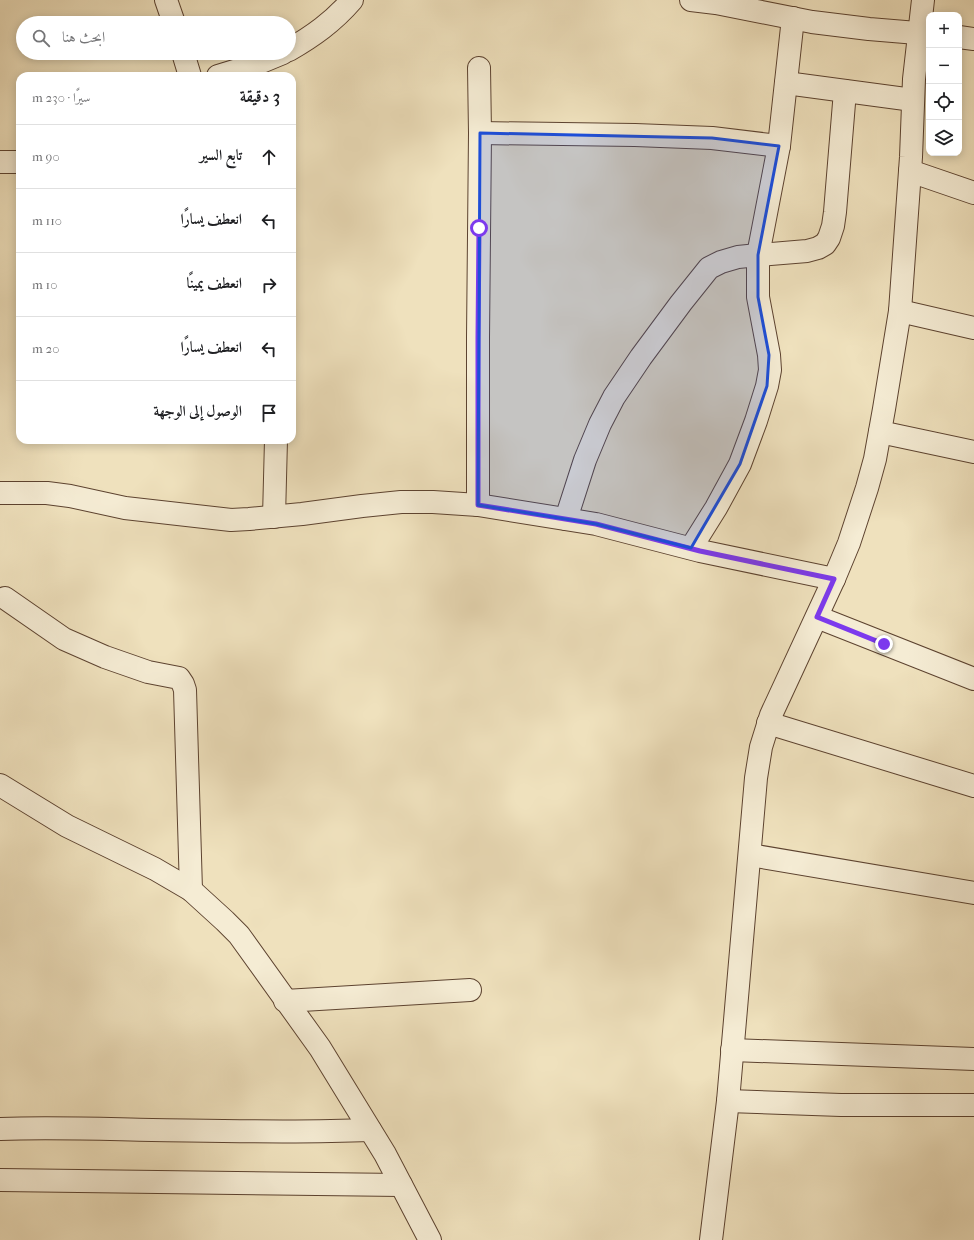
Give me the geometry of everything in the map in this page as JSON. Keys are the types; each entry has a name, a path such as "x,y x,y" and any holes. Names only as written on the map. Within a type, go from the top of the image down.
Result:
{"street":[{"path":"166,0 172,16"},
{"path":"296,46 314,35 342,12 352,0"},
{"path":"691,0 766,12 793,18 870,29 924,33"},
{"path":"711,1240 728,1101 756,778 761,747 768,723 779,696 817,617 849,543 875,459 900,311 910,171 914,80 924,33 923,0"},
{"path":"691,548 716,508 740,464 767,386 770,370 770,355 758,297 758,255 779,146 793,18"},
{"path":"962,37 974,39"},
{"path":"185,60 189,72"},
{"path":"231,72 266,60"},
{"path":"478,505 479,68"},
{"path":"786,83 913,100"},
{"path":"566,519 585,460 600,424 614,397 641,357 709,268 738,257 807,251 825,244 829,238 835,212 845,91"},
{"path":"480,133 635,134 712,138 779,146"},
{"path":"0,162 16,162"},
{"path":"910,171 974,193"},
{"path":"900,311 974,328"},
{"path":"880,432 974,452"},
{"path":"274,517 276,444"},
{"path":"0,493 47,493 125,508 231,520 274,517 401,502 433,502 478,505 596,524 691,548 834,579"},
{"path":"2,594 64,639 134,668 177,677 181,680 185,690 191,890"},
{"path":"817,617 974,679"},
{"path":"768,723 974,786"},
{"path":"0,785 67,826 155,869 191,890 239,935 320,1048 385,1154 430,1240"},
{"path":"750,855 974,893"},
{"path":"285,1001 470,990"},
{"path":"732,1050 974,1059"},
{"path":"728,1101 841,1105 974,1105"},
{"path":"0,1129 35,1127 328,1132 370,1130"},
{"path":"0,1180 401,1185"}],"highlighted area":[{"path":"480,133 712,138 779,146 758,255 758,297 769,355 767,386 740,464 691,548 596,524 478,505"}],"route":[{"path":"479,228 478,505 596,524 700,551 834,579 817,617 884,644"}]}
